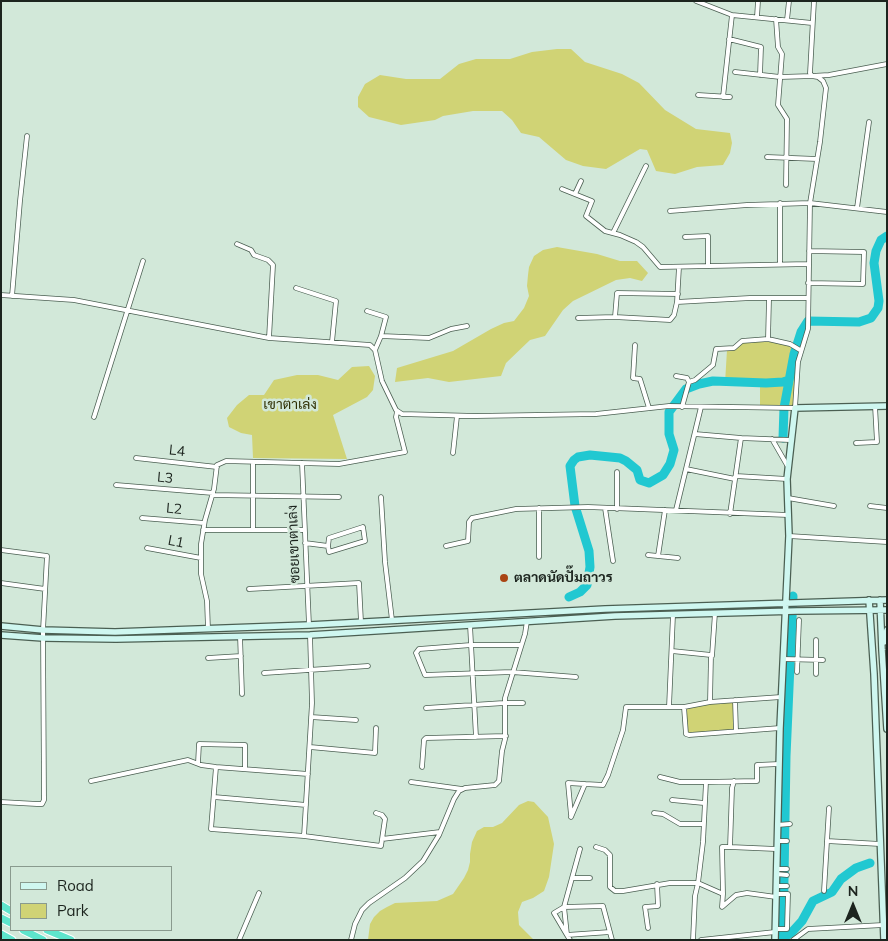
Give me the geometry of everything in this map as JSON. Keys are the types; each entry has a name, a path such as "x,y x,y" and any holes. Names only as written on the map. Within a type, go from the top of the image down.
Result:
{"highway":[{"path":"25,931 43,940"},
{"path":"61,933 72,940"},
{"path":"1,934 12,940"}],"main road":[{"path":"775,940 776,849 779,824 778,764 787,611 789,536 788,440 795,408 887,406"},
{"path":"869,600 874,674 884,940"},
{"path":"1,626 43,630 115,632 361,622 605,608 884,600 882,650 887,729"},
{"path":"851,610 864,613 870,624"},
{"path":"1,635 43,638 116,639 310,635 527,621 715,613 884,610"},
{"path":"882,650 887,630"}],"street":[{"path":"696,1 732,15 812,23"},
{"path":"709,7 710,1"},
{"path":"757,18 758,1"},
{"path":"787,20 789,1"},
{"path":"812,76 810,64 814,1"},
{"path":"723,96 732,15"},
{"path":"776,19 778,47 782,54 778,105 787,119 786,185"},
{"path":"729,39 761,47 760,75"},
{"path":"735,72 780,77 812,76 829,75 887,64"},
{"path":"397,412 457,416 596,414 670,406 795,408 798,362 800,350 808,329 810,203 826,88 823,81 812,76"},
{"path":"698,95 730,97"},
{"path":"857,208 869,122"},
{"path":"12,296 27,136"},
{"path":"767,157 817,159"},
{"path":"613,233 646,166"},
{"path":"576,194 581,181"},
{"path":"562,189 592,201 586,216 606,231 626,237 643,247 660,267 809,264"},
{"path":"670,211 780,203 810,203 887,212"},
{"path":"780,203 780,264"},
{"path":"686,237 708,236 708,266"},
{"path":"237,244 251,250 254,255 268,260 273,265 269,338"},
{"path":"808,283 863,284 864,252 809,251"},
{"path":"94,416 144,261"},
{"path":"578,318 615,317 670,320 674,315 677,302 678,267"},
{"path":"296,288 336,300 332,342"},
{"path":"615,317 617,293 678,294"},
{"path":"1,295 74,300 269,338 370,345 375,350 382,381 397,412 396,418 405,452 347,463 226,461 219,463 204,523 201,558 201,574 207,601 208,629"},
{"path":"677,302 750,298 808,298"},
{"path":"768,339 769,299"},
{"path":"367,311 386,318 382,336 375,350"},
{"path":"382,336 429,338 451,329 466,326"},
{"path":"689,383 713,365 716,349 734,348 742,341 768,339 790,344 800,350"},
{"path":"635,345 633,378 640,379 649,408"},
{"path":"676,376 688,378 689,383 681,406"},
{"path":"856,442 877,442 875,406"},
{"path":"676,510 701,407"},
{"path":"453,453 457,416"},
{"path":"695,434 788,440"},
{"path":"730,514 741,438"},
{"path":"773,439 788,467"},
{"name":"L4","path":"136,458 217,467"},
{"path":"252,462 253,530"},
{"name":"ซอยเขาตาเล่ง","path":"302,463 308,624"},
{"path":"686,469 735,477 787,479"},
{"path":"617,472 617,509"},
{"name":"L3","path":"116,485 212,494 339,497"},
{"path":"381,497 385,562 392,620"},
{"path":"788,498 834,506"},
{"path":"870,506 887,508"},
{"path":"446,546 468,540 469,522 476,516 516,510 588,507 788,515"},
{"path":"539,508 539,557"},
{"path":"605,508 613,561"},
{"path":"658,556 665,510"},
{"name":"L2","path":"142,518 204,523"},
{"path":"363,527 365,540 329,552 328,546 329,538 363,527"},
{"path":"203,530 304,530"},
{"path":"789,536 887,542"},
{"path":"305,544 328,546"},
{"name":"L1","path":"147,548 201,558"},
{"path":"1,550 47,556 43,630 42,780 44,800 42,804 1,802"},
{"path":"648,555 678,558"},
{"path":"1,583 45,589"},
{"path":"249,588 359,584 361,622"},
{"path":"710,702 715,613"},
{"path":"669,707 673,615"},
{"path":"797,672 799,620"},
{"path":"411,782 462,789 495,784 499,781 502,751 506,736 504,703 525,634 527,621"},
{"path":"470,625 476,736"},
{"path":"304,836 311,717 312,671 310,635"},
{"path":"240,636 242,694"},
{"path":"816,640 816,674"},
{"path":"521,645 471,645 419,649 416,654 425,675 512,672 576,677"},
{"path":"672,651 709,654 712,657"},
{"path":"208,658 241,656"},
{"path":"784,659 823,660"},
{"path":"264,673 368,666"},
{"path":"585,784 571,817 568,783 603,785 623,730 626,707 684,707 710,702 781,697"},
{"path":"735,700 736,731"},
{"path":"426,708 523,703"},
{"path":"684,707 686,734 780,728"},
{"path":"311,717 356,720"},
{"path":"310,747 376,753 376,728"},
{"path":"422,767 425,738 506,736"},
{"path":"198,763 199,744 245,745 244,769"},
{"path":"91,781 188,760 216,767 308,774"},
{"path":"660,777 680,782 757,781 757,765 778,764"},
{"path":"216,767 211,829 304,836 381,846 385,819 382,814 376,812"},
{"path":"730,847 732,788 734,781"},
{"path":"693,940 695,896 704,824 706,782"},
{"path":"351,940 355,924 362,910 416,868 431,850 454,798 462,789"},
{"path":"214,797 306,806"},
{"path":"672,800 704,803"},
{"path":"824,891 830,808"},
{"path":"654,813 663,814 680,824 704,824"},
{"path":"779,824 790,824"},
{"path":"382,839 440,832"},
{"path":"777,841 787,841"},
{"path":"827,841 880,844"},
{"path":"701,940 787,929 788,894 747,893 736,895 722,907 722,847 776,849"},
{"path":"596,848 606,851 610,856 610,887 613,890 624,891 657,884 698,883 723,894"},
{"path":"567,935 564,907 580,849"},
{"path":"776,872 787,869"},
{"path":"776,872 787,875"},
{"path":"572,878 590,878"},
{"path":"648,928 646,907 658,906 657,884"},
{"path":"776,886 786,886"},
{"path":"239,940 258,893"},
{"path":"570,940 554,912 564,907 603,906 612,940"},
{"path":"793,940 808,929 883,925"},
{"path":"567,935 610,932"}],"green space":[{"path":"571,49 585,62 622,74 639,83 665,110 696,129 730,133 732,143 730,153 723,165 697,167 675,174 656,171 647,150 640,149 606,169 583,166 566,160 539,137 521,133 512,120 502,111 473,111 443,116 435,120 401,125 369,117 358,107 358,97 365,84 380,75 406,79 440,79 459,64 476,59 510,59 532,52"},
{"path":"557,247 597,254 620,261 637,261 648,273 642,281 630,278 616,280 573,301 563,310 545,336 530,340 506,363 501,376 449,382 428,378 395,382 397,368 453,351 491,329 514,321 524,308 529,296 527,286 529,267 534,256 543,250"},
{"path":"777,340 800,350 795,408 760,408 760,385 725,383 727,350 734,348 742,341"},
{"name":"เขาตาเล่ง","path":"369,366 375,376 373,390 367,397 333,415 347,459 253,458 252,435 241,433 229,427 227,418 237,405 249,395 264,395 274,380 297,375 318,375 338,380 352,367"},
{"path":"735,700 736,731 686,734 684,707"},
{"path":"528,801 534,802 548,817 554,844 549,877 544,891 522,902 518,912 519,925 534,940 368,940 370,924 374,917 387,907 395,903 437,901 453,894 468,870 472,842 477,831 484,827 493,827 502,823 519,805"}],"waterway":[{"path":"783,438 784,408 794,354 801,332 808,321 859,322 871,318 878,308 879,301 874,263 876,251 881,240 887,236"},
{"path":"569,597 580,592 587,585 590,567 589,551 575,506 570,466 574,460 578,457 590,455 620,458 637,470 640,480 649,483 663,475 670,464 674,450 669,434 669,412 686,389 713,381 766,383 789,380"},
{"path":"783,940 786,756 793,596"},
{"path":"783,938 792,932 802,921 813,901 832,892 841,879 856,868 870,863"}],"place":[{"name":"ตลาดนัดปั๊มถาวร","path":"504,578"}]}
